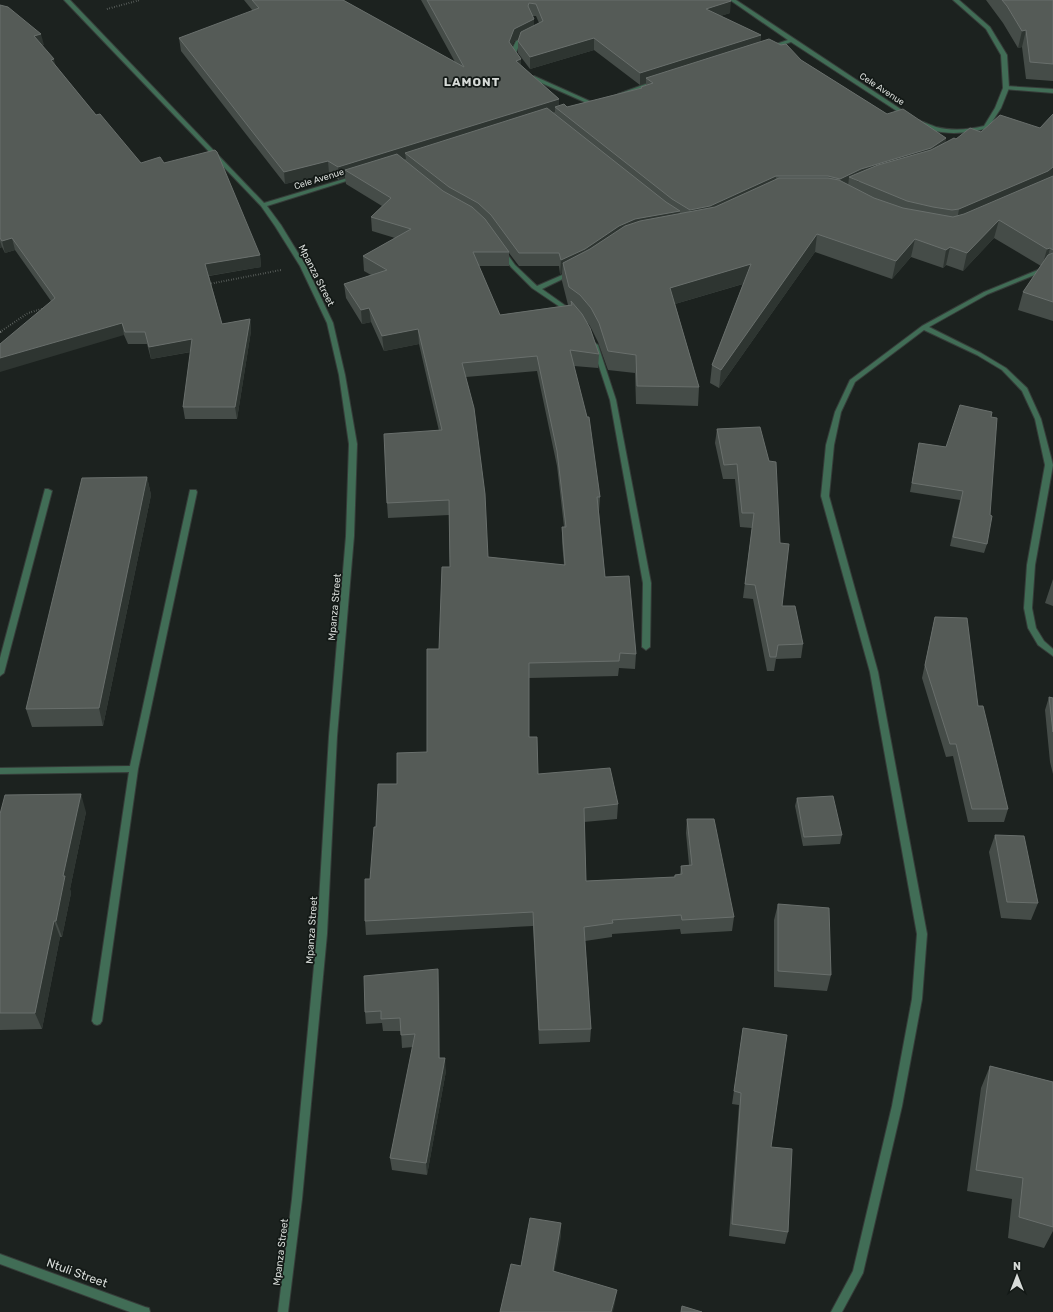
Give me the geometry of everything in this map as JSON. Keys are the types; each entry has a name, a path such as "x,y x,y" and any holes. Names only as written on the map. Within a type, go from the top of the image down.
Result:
{"street":[{"name":"Mpanza Street","path":"67,0 263,205 278,225 303,266 330,323 342,376 353,444 350,536 333,736 322,934 297,1198 283,1312"},
{"name":"Cele Avenue","path":"733,0 924,125 953,134 986,127 998,108 1006,88 1004,55 988,28 956,0"},
{"path":"520,66 512,53 518,42 534,35"},
{"path":"763,50 792,40"},
{"path":"524,72 536,80 591,103"},
{"path":"614,96 658,82"},
{"path":"1006,88 1053,91"},
{"path":"584,105 599,101"},
{"name":"Cele Avenue","path":"263,205 361,176"},
{"path":"496,244 513,266 537,289 576,315"},
{"path":"537,289 580,268"},
{"path":"836,1312 858,1273 895,1113 917,999 922,934 874,672 824,496 830,445 838,412 852,382 924,327 986,293 1045,269"},
{"path":"924,327 979,354 1004,369 1025,390 1038,419 1049,465 1031,565 1028,608 1032,628 1041,643 1053,653"},
{"path":"592,337 613,400 628,472 647,583 646,646"},
{"path":"0,673 48,491"},
{"path":"97,1021 134,769 193,492"},
{"path":"0,771 134,769"},
{"name":"Ntuli Street","path":"0,1259 145,1312"}],"path":[{"path":"81,15 140,0"},
{"path":"209,284 303,266"},
{"path":"0,332 28,313 48,307"}],"building":[{"path":"252,0 343,0 464,67 427,0 730,0 731,1 706,9 761,35 640,73 594,38 530,57 518,41 521,32 543,21 536,4 529,3 528,6 534,19 514,29 509,42 521,59 516,61 559,99 338,167 328,161 284,172 179,38 259,8"},
{"path":"1002,0 1053,0 1053,64 1030,62 1026,30 1022,31"},
{"path":"0,5 8,7 41,34 34,36 54,59 51,60 96,115 100,114 141,163 160,157 164,163 215,150 217,152 260,255 205,264 222,324 250,319 235,407 183,407 192,339 149,347 145,332 125,332 122,323 0,358 0,344 55,298 12,238 2,241 0,238"},
{"path":"769,39 781,45 786,44 801,60 887,114 903,109 946,138 931,148 861,169 840,179 828,176 776,176 710,206 690,210 672,199 555,107 564,104 567,107 642,88 641,87 653,83 646,78"},
{"path":"547,108 666,202 680,211 635,219 619,226 585,249 561,260 559,253 519,253 491,215 478,203 449,187 405,153"},
{"path":"1053,114 1053,167 1048,171 959,209 952,210 907,201 849,177 878,165 931,150 954,138 956,139 970,128 981,132 1000,115 1040,128"},
{"path":"397,154 443,191 472,207 485,219 509,252 473,252 500,315 572,305 571,301 582,314 590,328 599,354 570,350 587,417 589,417 600,497 597,497 605,577 629,576 636,654 620,653 619,661 529,663 529,737 537,737 538,774 610,768 618,804 584,808 586,881 675,877 675,875 682,874 681,866 692,865 687,819 714,819 734,917 682,920 681,915 612,920 613,923 584,927 591,1029 539,1030 533,912 365,921 365,879 370,879 374,827 376,827 378,784 397,784 397,753 427,752 427,649 439,649 442,567 450,567 449,500 387,503 384,434 442,430 418,329 382,336 369,308 361,310 344,284 387,270 363,256 411,229 371,217 391,198 345,170","holes":["537,356 557,451 566,527 562,527 565,565 488,557 485,494 474,408 462,363"]},
{"path":"1053,176 1053,250 1050,248 1047,249 999,220 967,253 950,247 946,250 915,239 896,261 817,234 721,370 712,365 751,264 670,288 699,387 637,386 636,355 608,351 599,323 591,308 580,295 569,287 563,263 590,249 625,226 640,221 715,207 779,178 828,178 839,180 874,198 903,208 953,217 964,214"},
{"path":"1053,253 1053,302 1023,292 1048,255"},
{"path":"960,405 992,412 991,417 997,418 990,515 992,516 987,544 953,537 963,491 912,483 919,443 946,447"},
{"path":"760,427 769,461 776,462 780,543 789,544 782,606 795,606 803,644 778,645 776,657 770,657 755,585 745,584 754,513 742,513 737,464 724,465 717,429"},
{"path":"147,477 99,708 26,709 82,478"},
{"path":"935,617 967,618 978,706 983,706 1008,809 972,809 956,744 950,744 925,665"},
{"path":"1049,697 1053,698 1053,732"},
{"path":"81,794 63,876 65,876 56,921 54,921 35,1013 0,1013 0,814 5,795"},
{"path":"833,796 842,835 804,837 797,798"},
{"path":"995,835 1024,836 1038,903 1007,902"},
{"path":"778,904 829,908 831,975 778,971"},
{"path":"438,969 439,1058 445,1058 426,1163 390,1158 415,1034 401,1035 400,1018 381,1019 381,1011 365,1012 364,976"},
{"path":"743,1028 787,1035 771,1147 792,1149 788,1232 732,1224 741,1093 734,1091"},
{"path":"990,1066 1053,1082 1053,1227 1019,1217 1023,1178 976,1170"},
{"path":"530,1218 561,1223 553,1271 617,1290 611,1312 500,1312 511,1264 521,1266"},
{"path":"682,1306 702,1312 681,1312"}],"district":[{"name":"LAMONT","path":"472,82"}]}
